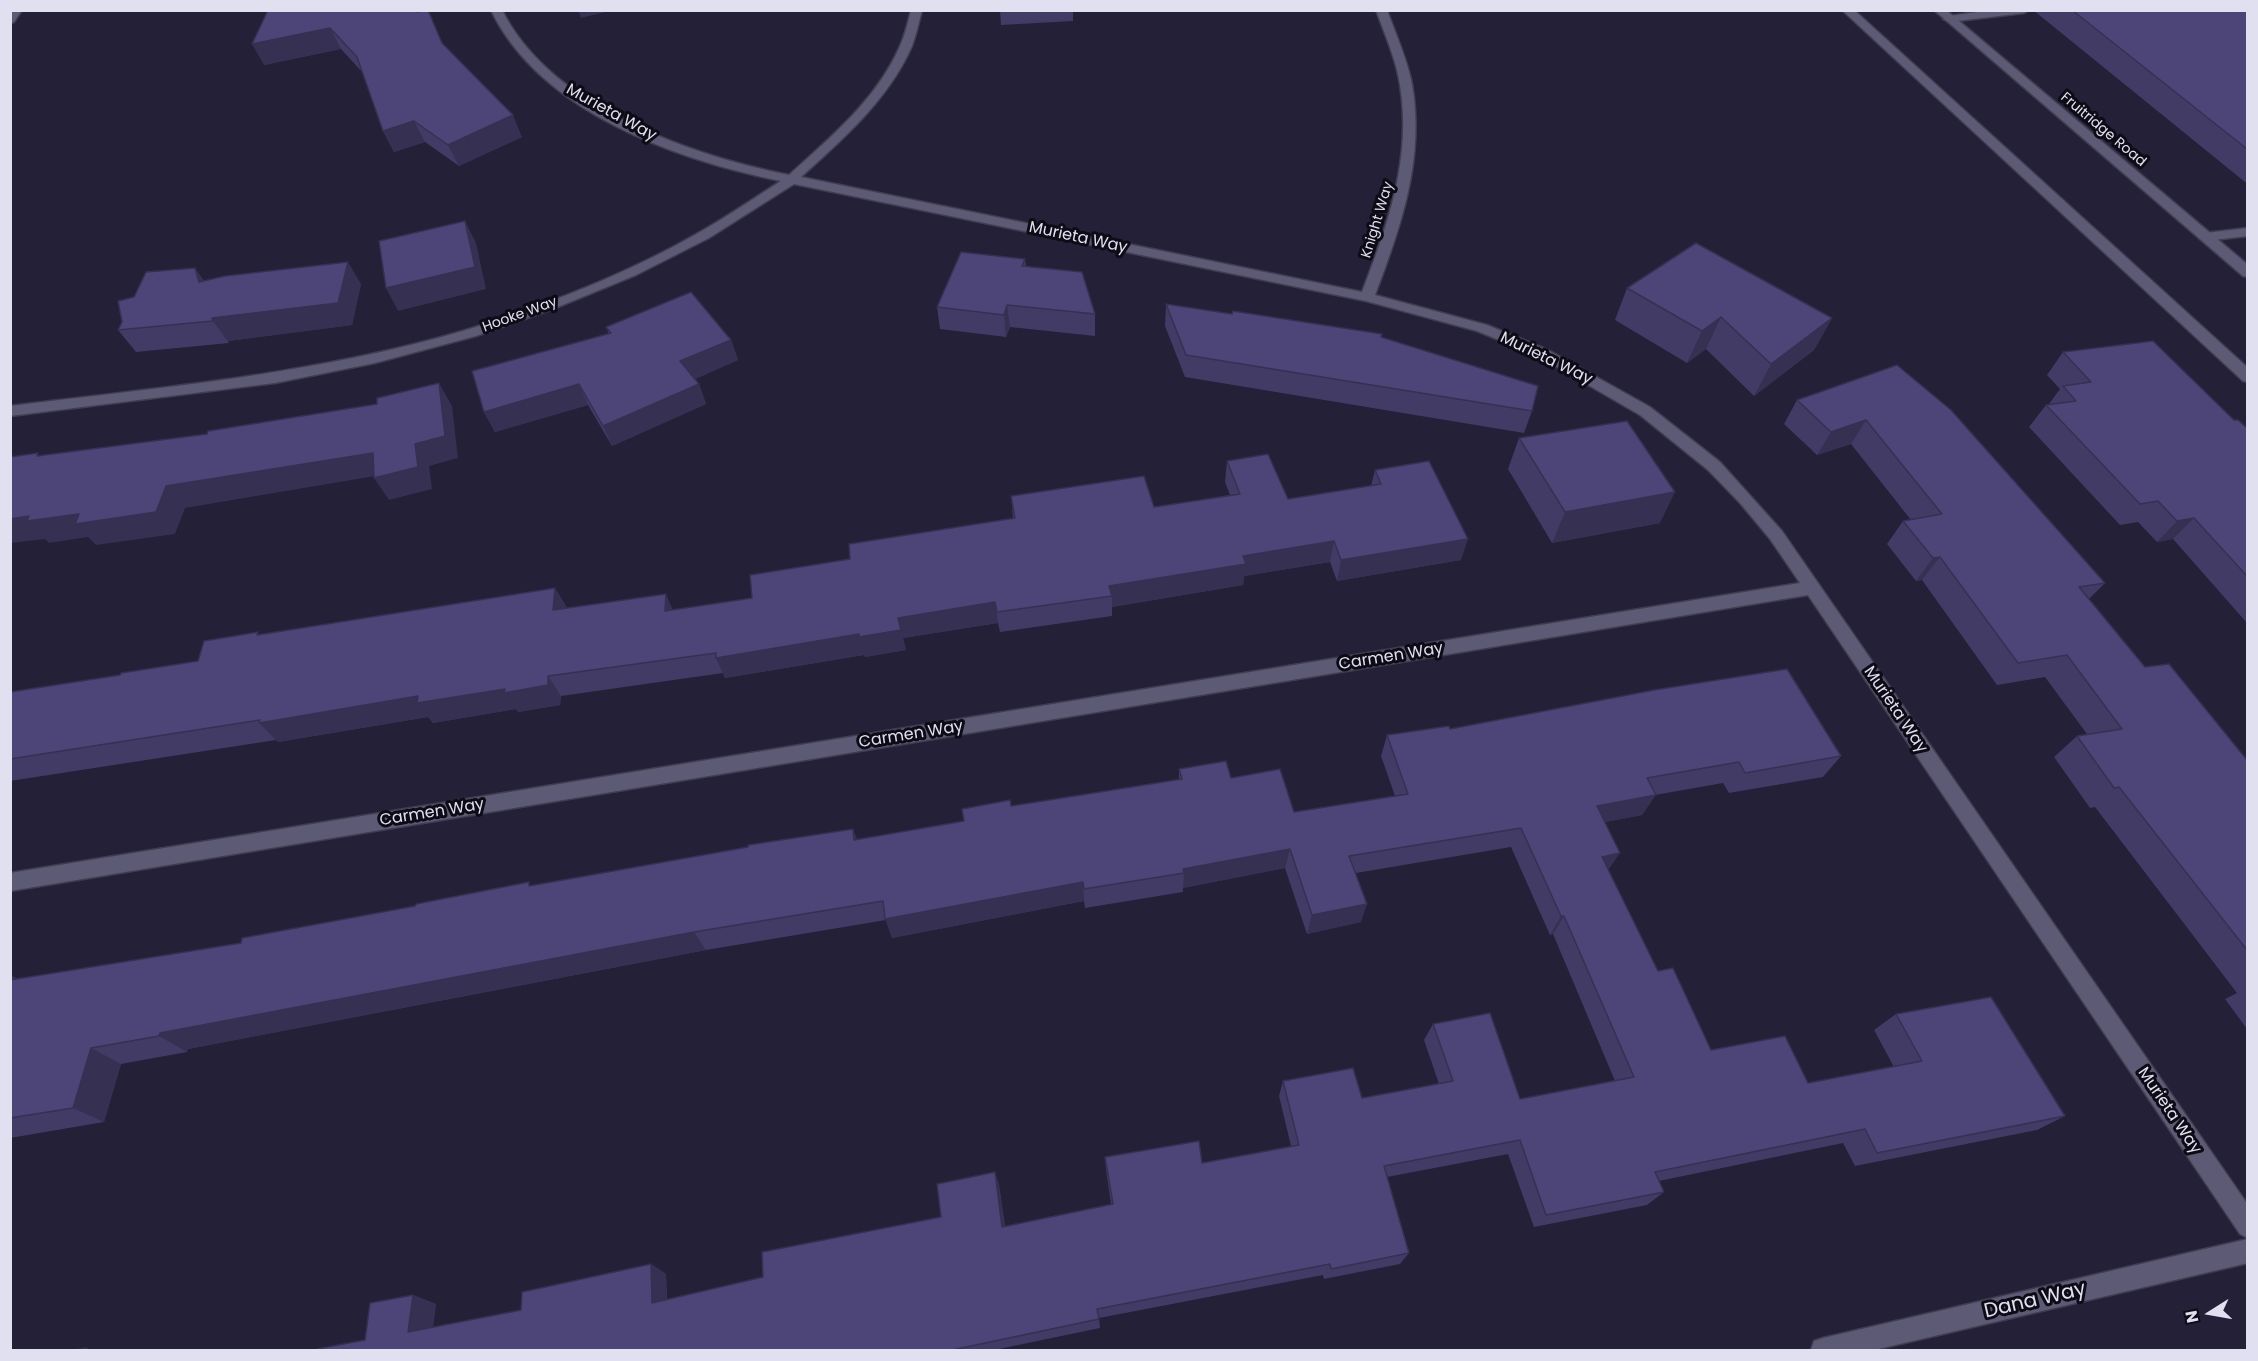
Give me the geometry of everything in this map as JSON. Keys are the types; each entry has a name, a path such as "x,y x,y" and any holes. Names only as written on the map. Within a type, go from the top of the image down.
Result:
{"street":[{"path":"10,20 17,10"},
{"name":"Murieta Way","path":"496,10 505,28 528,58 567,90 612,117 670,146 751,171 791,180 1367,297 1482,328 1543,353 1645,411 1714,466 1776,535 2247,1226"},
{"name":"Hooke Way","path":"10,411 275,378 375,358 471,333 548,306 630,272 704,235 791,180 848,128 885,83 906,46 917,10"},
{"name":"Knight Way","path":"1367,297 1394,227 1405,187 1410,147 1406,85 1399,58 1381,10"},
{"path":"1847,10 2247,377"},
{"path":"1944,15 2024,10"},
{"name":"Fruitridge Road","path":"1944,15 2247,273"},
{"path":"2205,237 2247,232"},
{"name":"Carmen Way","path":"10,882 1812,588"},
{"name":"Dana Way","path":"1823,1350 2247,1251"}],"building":[{"path":"268,10 417,10 417,12 428,10 442,43 513,115 448,145 414,121 383,131 357,57 330,28 252,44"},
{"path":"2072,10 2247,10 2247,149"},
{"path":"465,221 475,267 386,288 379,241"},
{"path":"1696,243 1832,318 1771,364 1721,317 1702,331 1627,288"},
{"path":"961,252 1025,259 1022,266 1082,272 1095,314 1007,305 1004,315 937,307"},
{"path":"348,262 338,303 212,318 213,321 118,330 122,322 118,301 134,297 146,272 195,268 199,282 225,276"},
{"path":"691,292 731,340 680,361 699,384 603,426 579,384 484,412 472,371 611,333 606,327"},
{"path":"1166,304 1232,314 1233,311 1382,334 1381,337 1538,386 1532,411 1186,355"},
{"path":"2153,341 2234,420 2238,420 2247,428 2247,576 2194,518 2177,521 2158,501 2140,504 2046,405 2076,401 2063,386 2091,382 2063,352"},
{"path":"1897,365 1951,410 2105,583 2079,587 2145,667 2169,664 2247,760 2247,950 2119,787 2114,788 2077,736 2122,729 2067,655 2018,663 1940,557 1933,558 1903,521 1942,514 1866,420 1831,432 1797,400"},
{"path":"439,383 445,436 415,444 418,467 374,478 373,453 166,486 156,512 75,524 79,514 27,521 29,516 10,519 10,457 38,453 37,456 207,434 208,431 377,404 377,398"},
{"path":"1627,421 1675,492 1565,512 1519,438"},
{"path":"1268,454 1288,499 1381,484 1375,470 1429,461 1468,539 1341,560 1334,541 1243,556 1246,564 1109,586 1112,596 997,612 995,602 898,618 901,630 859,637 859,634 716,658 716,653 548,676 548,685 504,693 505,689 417,703 418,696 259,723 260,720 10,759 10,692 198,661 204,641 258,632 257,635 555,588 553,610 666,594 665,611 752,598 750,575 850,559 849,544 1015,518 1011,496 1144,476 1154,507 1240,494 1227,461"},
{"path":"1787,669 1841,756 1745,773 1739,762 1647,778 1656,795 1597,806 1620,853 1602,857 1658,971 1673,968 1711,1050 1785,1036 1808,1083 1922,1061 1896,1014 1991,997 2065,1116 1877,1153 1865,1129 1655,1172 1664,1192 1546,1215 1520,1140 1384,1166 1409,1253 1331,1269 1330,1264 1097,1309 1099,1319 952,1350 317,1350 365,1340 370,1303 413,1295 408,1332 521,1310 522,1292 651,1264 652,1303 763,1277 762,1252 941,1217 937,1184 995,1172 1002,1227 1113,1204 1105,1157 1199,1141 1202,1163 1299,1145 1283,1081 1353,1068 1362,1098 1453,1081 1433,1024 1490,1013 1520,1099 1634,1077 1564,916 1561,916 1521,828 1349,856 1367,904 1312,915 1290,849 1183,869 1184,873 1084,889 1083,882 885,919 883,901 694,932 160,1033 159,1036 91,1048 73,1108 10,1118 10,980 241,943 242,938 529,882 529,886 748,847 748,845 853,829 854,840 964,821 962,809 1010,800 1011,806 1182,779 1179,769 1226,761 1231,778 1280,769 1294,812 1408,794 1387,735 1449,726 1450,729 1654,690"}]}
